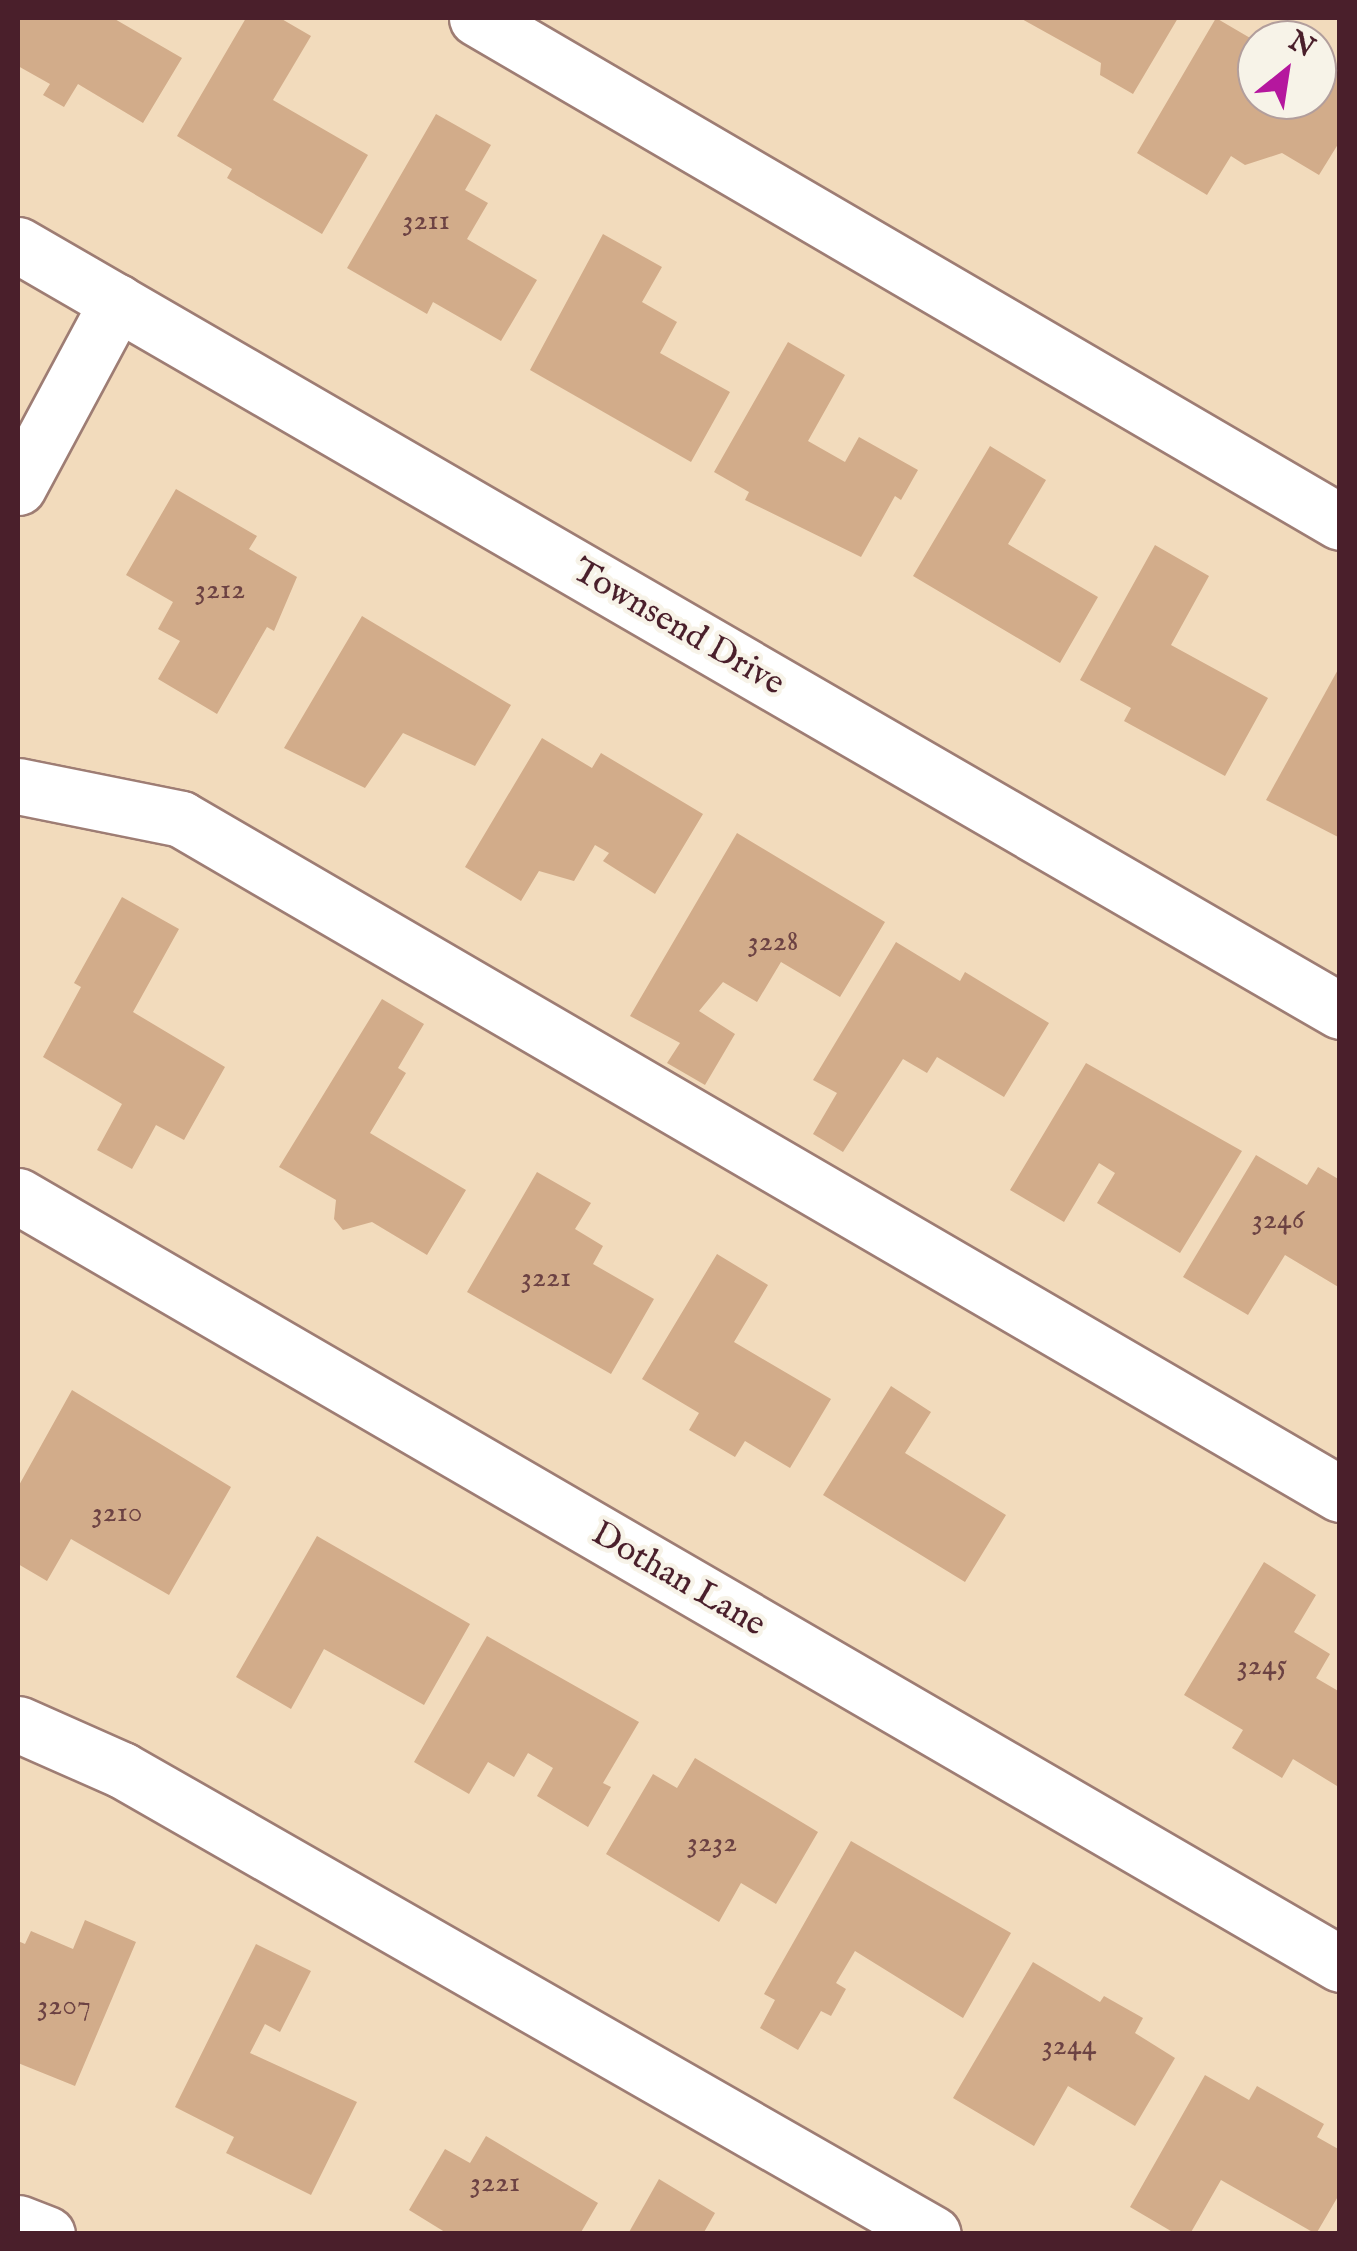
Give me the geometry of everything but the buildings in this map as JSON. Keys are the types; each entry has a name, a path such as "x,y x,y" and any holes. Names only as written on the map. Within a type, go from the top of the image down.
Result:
{"street":[{"path":"477,18 1340,522"},
{"name":"Townsend Drive","path":"18,245 1340,1011"},
{"path":"18,486 117,302"},
{"path":"18,786 180,819 1340,1494"},
{"name":"Dothan Lane","path":"18,1196 1340,1964"},
{"path":"18,1724 122,1770 933,2234"},
{"path":"18,2223 47,2234"}]}
